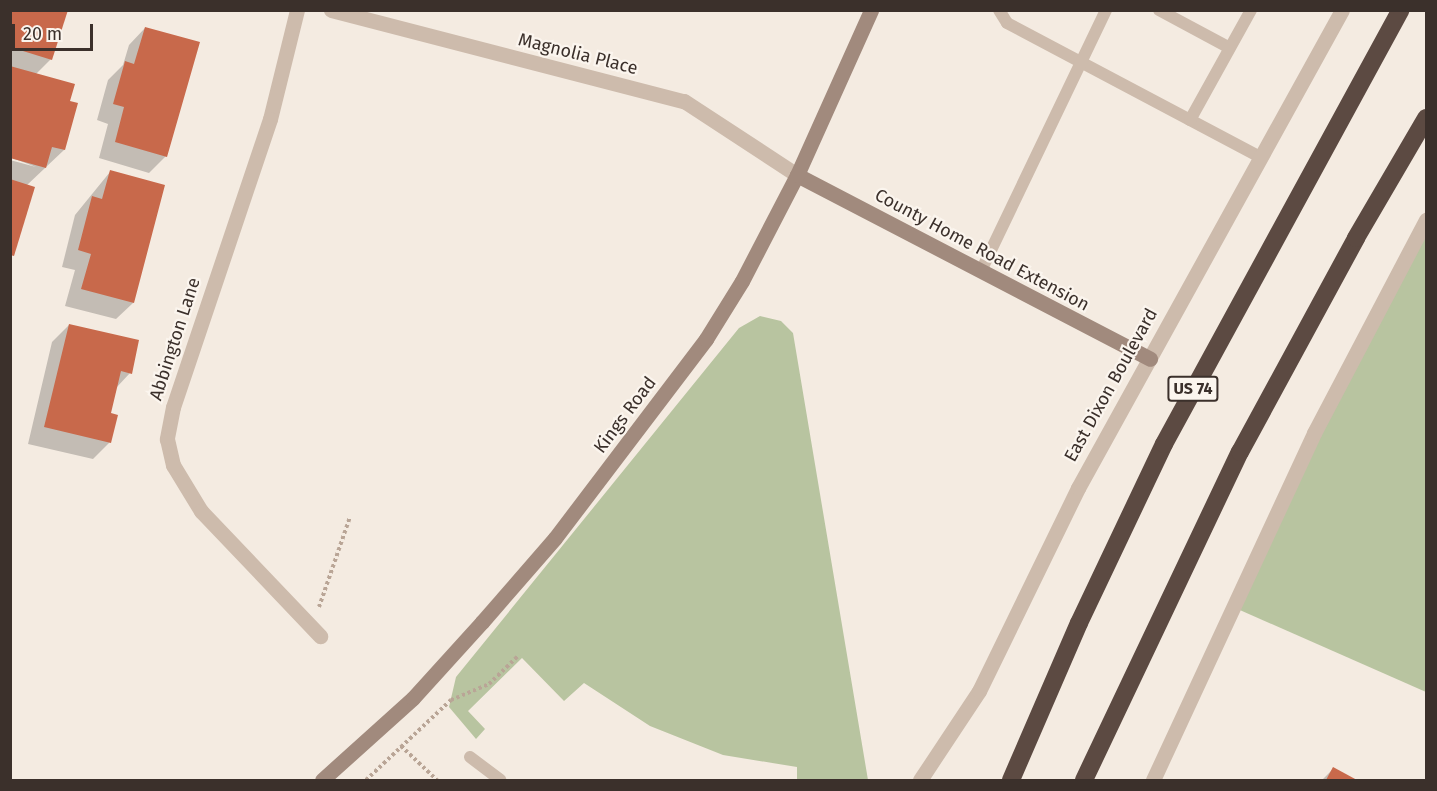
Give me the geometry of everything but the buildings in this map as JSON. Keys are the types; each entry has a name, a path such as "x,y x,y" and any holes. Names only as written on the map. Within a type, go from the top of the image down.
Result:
{"highway":[{"name":"US 74","path":"1011,780 1079,622 1164,444 1401,10"},
{"path":"1084,780 1240,452 1356,238 1426,118"}],"street":[{"name":"Abbington Lane","path":"297,10 270,119 172,407 167,439 173,465 201,511 316,631"},
{"name":"Magnolia Place","path":"331,10 684,102 797,175"},
{"name":"Kings Road","path":"322,780 413,698 562,529 706,339 742,281 797,175 872,10"},
{"name":"East Dixon Boulevard","path":"920,780 973,701 1078,488 1342,10"},
{"name":"County Home Road Extension","path":"797,175 1150,359"},
{"path":"1153,780 1314,433 1426,220"}],"lane":[{"path":"999,10 1007,23 1260,157"},
{"path":"981,271 1106,10"},
{"path":"1159,10 1228,46"},
{"path":"1190,120 1228,46 1251,10"},
{"path":"470,757 500,780"}],"path":[{"path":"316,631 350,517"},
{"path":"366,780 451,700 489,684 519,655"},
{"path":"401,746 437,780"}],"green space":[{"path":"1426,220 1426,692 1233,607"},
{"path":"760,316 781,321 793,333 868,780 797,780 797,767 723,755 650,726 584,683 564,701 522,658 468,711 485,729 476,739 449,707 456,677 739,328"}]}
